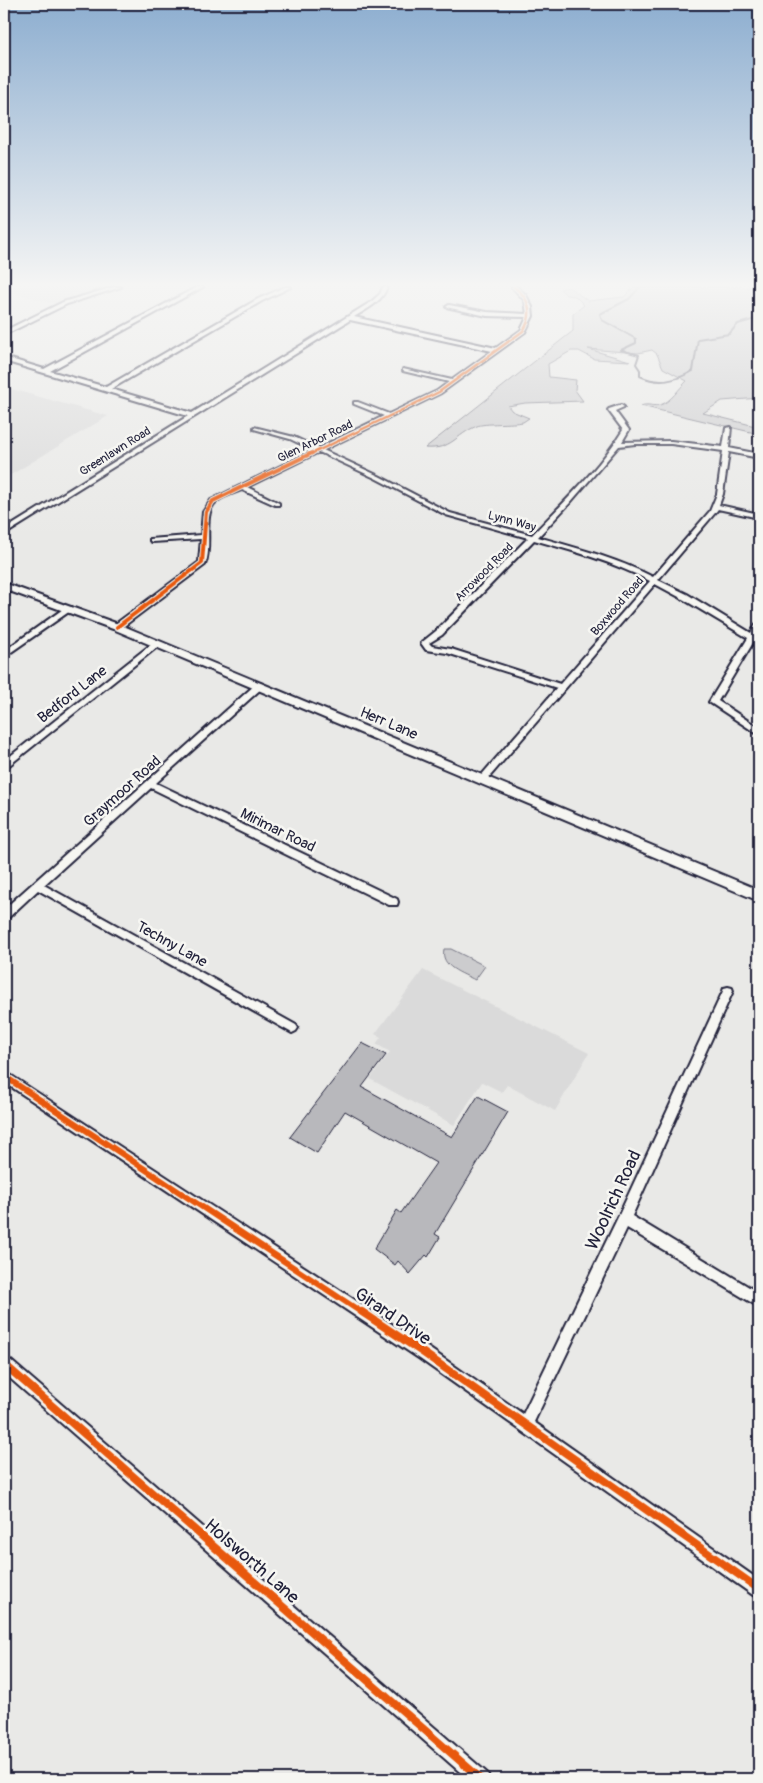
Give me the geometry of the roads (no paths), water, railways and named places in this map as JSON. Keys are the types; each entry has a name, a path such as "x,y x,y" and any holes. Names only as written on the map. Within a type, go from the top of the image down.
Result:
{"main road":[{"name":"Herr Lane","path":"4,586 117,627 759,896"}],"street":[{"path":"107,390 140,370"},
{"name":"Greenlawn Road","path":"4,533 266,370"},
{"path":"405,370 454,382"},
{"name":"Glen Arbor Road","path":"117,627 199,566 204,557 208,506 220,497 439,392 470,370"},
{"path":"45,371 193,415"},
{"path":"356,403 389,416"},
{"path":"621,407 611,411 626,430 640,438 655,443"},
{"name":"Lynn Way","path":"256,428 283,434 448,514 607,559 655,579 756,639"},
{"name":"Boxwood Road","path":"482,780 707,519 716,504 721,488 729,428"},
{"name":"Arrowood Road","path":"562,687 425,646 426,641 439,633 534,538 618,444 626,430"},
{"path":"618,444 655,443 726,449 759,456"},
{"path":"241,487 277,504"},
{"path":"716,504 759,510"},
{"path":"716,504 759,516"},
{"path":"152,540 205,537"},
{"path":"4,655 69,609"},
{"path":"759,626 756,639 713,702 759,732"},
{"name":"Bedford Lane","path":"4,765 157,644"},
{"name":"Graymoor Road","path":"4,916 259,686"},
{"name":"Mirimar Road","path":"150,784 394,902"},
{"name":"Techny Lane","path":"37,886 292,1028"},
{"name":"Woolrich Road","path":"526,1423 624,1219 728,991"},
{"name":"Girard Drive","path":"4,1076 355,1307 526,1423 759,1589"},
{"path":"624,1219 759,1300"},
{"name":"Holsworth Lane","path":"4,1364 481,1779"}],"waterway":[{"path":"640,370 640,376 660,381 680,377 693,370"}]}
